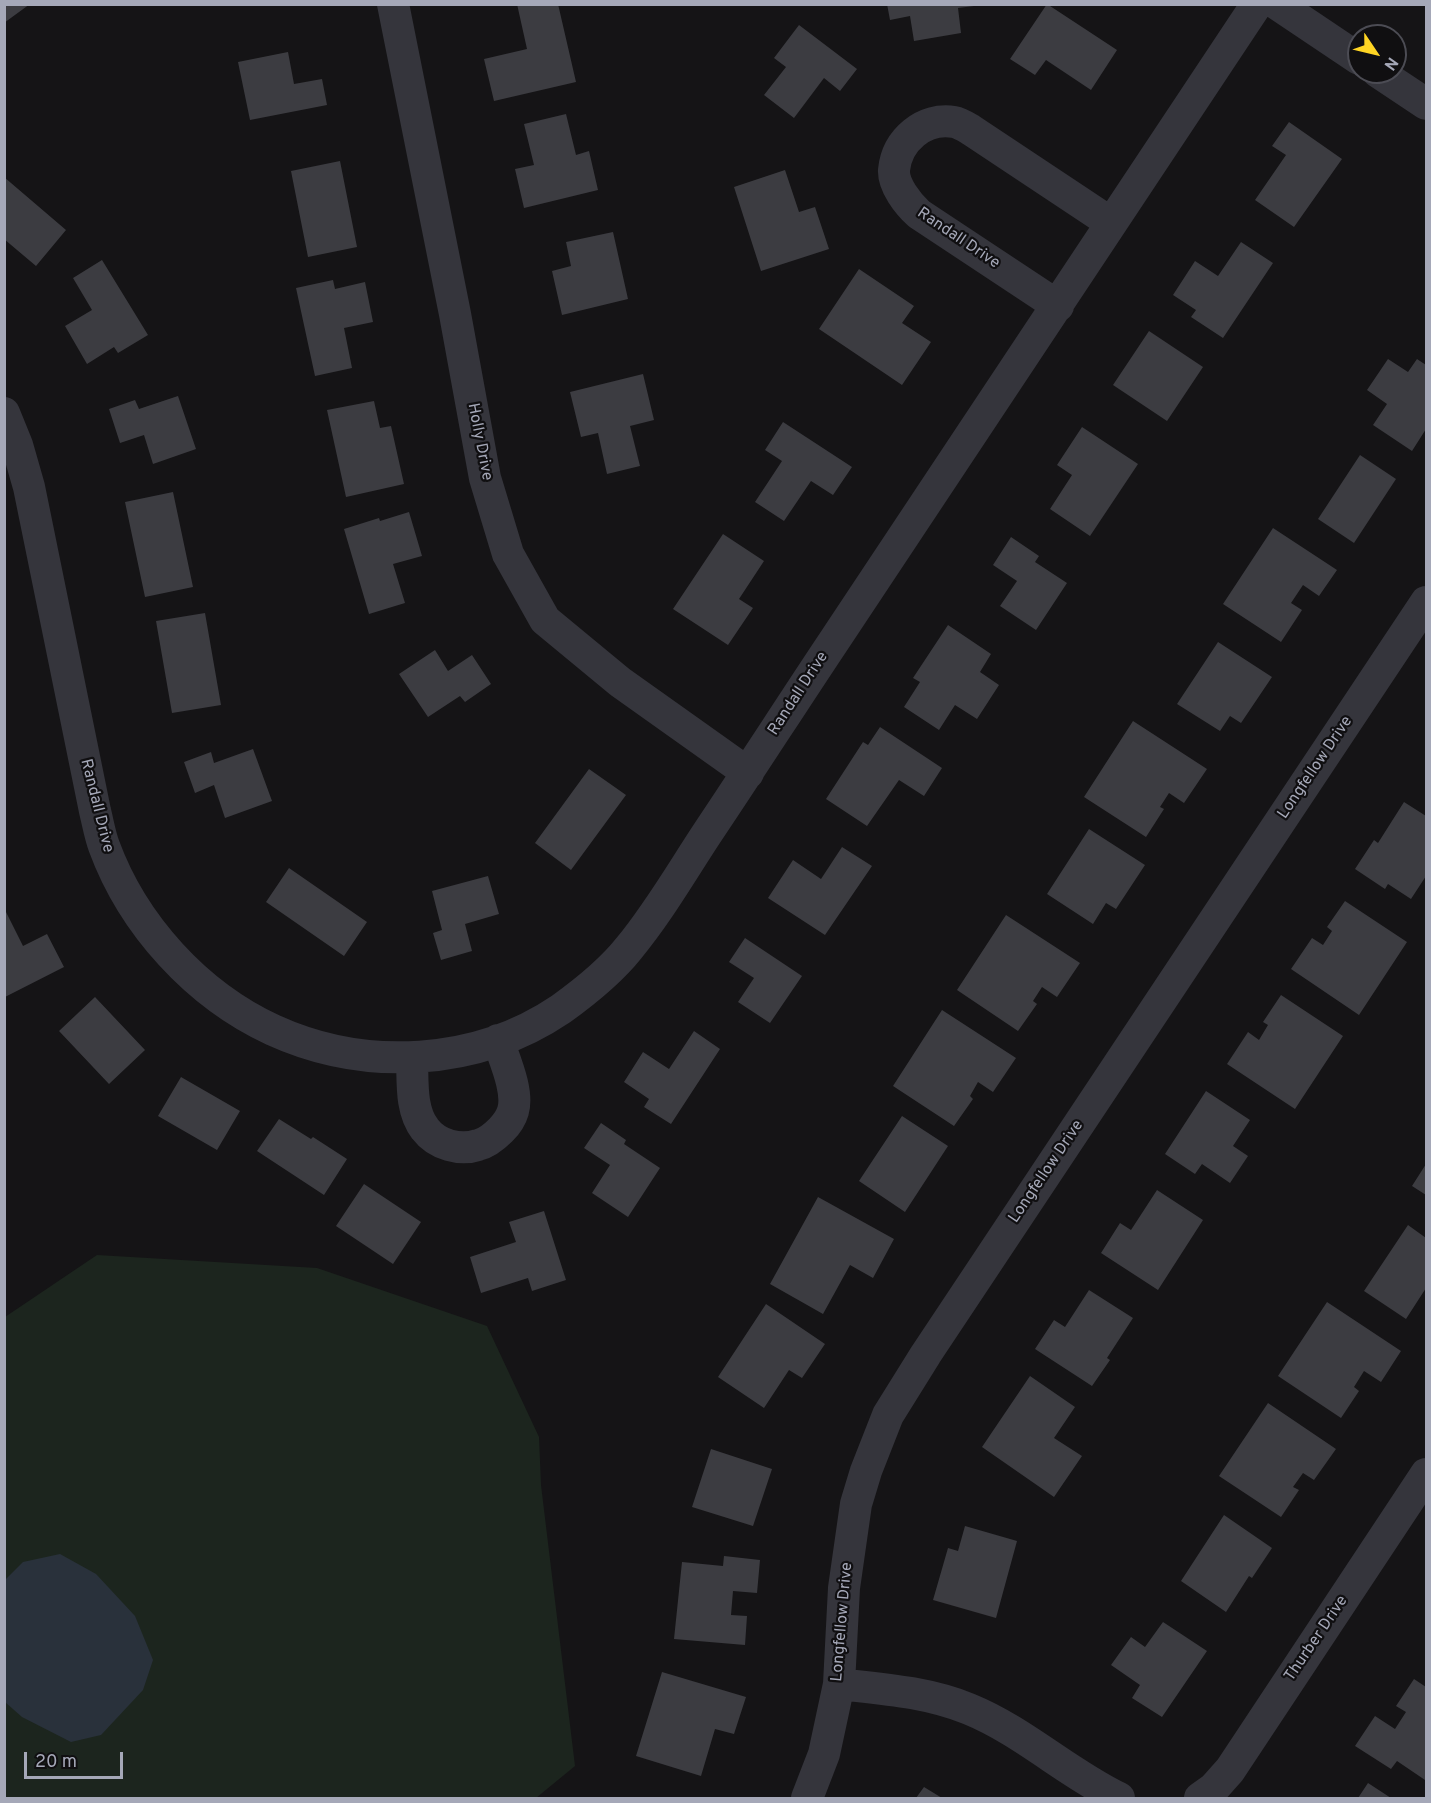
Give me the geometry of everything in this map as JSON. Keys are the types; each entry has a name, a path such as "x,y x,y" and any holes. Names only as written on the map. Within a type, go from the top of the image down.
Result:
{"street":[{"name":"Holly Drive","path":"393,4 486,478 508,554 545,620 620,682 748,773"},
{"name":"Randall Drive","path":"4,413 17,445 29,488 104,845 133,904 170,953 190,975 212,993 268,1028 326,1049 376,1057 411,1058 475,1048 529,1027 556,1012 601,978 629,949 1257,4"},
{"path":"1277,4 1347,51"},
{"path":"1396,84 1426,104"},
{"name":"Randall Drive","path":"1058,306 919,214 908,204 900,191 894,172 899,154 907,141 919,128 934,123 955,122 971,130 1111,223"},
{"name":"Longfellow Drive","path":"807,1798 824,1754 838,1684 844,1588 856,1504 888,1415 926,1354 1426,602"},
{"path":"411,1058 414,1100 418,1117 425,1129 437,1140 449,1146 461,1148 479,1145 494,1136 507,1124 513,1111 514,1093 498,1040"},
{"name":"Thurber Drive","path":"1200,1798 1214,1788 1230,1770 1426,1474"},
{"path":"838,1684 933,1696 970,1709 1009,1730 1119,1798"}],"shaded area":[{"path":"97,1255 317,1268 487,1326 539,1437 541,1485 575,1766 536,1798 5,1798 5,1317"},
{"path":"60,1554 96,1574 135,1616 153,1660 143,1690 101,1735 71,1742 22,1717 5,1702 5,1580 23,1562"}],"building":[{"path":"4,4 30,4 4,23"},
{"path":"517,4 558,4 576,82 494,101 484,59 527,49"},
{"path":"887,4 974,4 974,6 958,8 961,33 914,41 910,16 890,20"},
{"path":"1047,4 1117,50 1091,90 1046,60 1035,75 1010,59"},
{"path":"799,25 857,69 840,91 824,78 794,118 764,95 786,67 774,58"},
{"path":"288,52 294,84 322,79 327,105 250,120 238,62"},
{"path":"566,114 576,155 589,151 598,190 524,208 515,169 534,165 524,124"},
{"path":"1289,122 1342,159 1294,227 1255,200 1286,155 1272,146"},
{"path":"340,161 357,247 308,257 291,171"},
{"path":"785,170 799,212 815,207 829,249 761,271 734,187"},
{"path":"4,177 66,230 36,266 4,239"},
{"path":"613,232 628,299 562,315 552,271 571,266 566,242"},
{"path":"1241,242 1273,263 1223,338 1191,317 1196,310 1173,295 1195,261 1218,276"},
{"path":"102,260 148,335 118,353 114,347 87,364 65,326 92,310 73,278"},
{"path":"859,269 914,306 902,323 931,342 902,385 819,329"},
{"path":"333,280 335,289 365,282 373,322 344,328 352,368 315,376 296,288"},
{"path":"1149,331 1203,367 1167,421 1113,385"},
{"path":"1388,359 1408,372 1417,359 1426,365 1426,429 1412,451 1373,425 1387,404 1367,390"},
{"path":"643,374 654,420 630,426 640,466 607,474 598,433 581,437 570,392"},
{"path":"178,396 196,449 153,464 144,435 120,443 109,409 135,400 139,409"},
{"path":"374,401 380,428 391,426 404,484 346,497 327,410"},
{"path":"783,422 852,467 833,495 811,481 784,521 755,502 782,461 765,450"},
{"path":"1082,427 1138,464 1090,536 1050,509 1072,475 1057,465"},
{"path":"1360,455 1396,479 1354,543 1318,519"},
{"path":"173,492 193,587 145,597 125,502"},
{"path":"409,512 422,556 393,564 405,603 369,614 344,529"},
{"path":"1273,528 1337,570 1319,596 1303,585 1291,603 1302,610 1281,642 1223,604"},
{"path":"723,534 764,561 739,599 753,608 728,645 673,609"},
{"path":"1011,537 1039,556 1035,562 1067,583 1036,630 1000,606 1017,581 993,565"},
{"path":"205,613 221,705 172,713 156,621"},
{"path":"948,625 991,654 980,672 999,685 977,719 955,705 939,730 904,707 920,682 913,678"},
{"path":"1218,642 1272,677 1241,723 1230,716 1220,731 1177,704"},
{"path":"435,650 448,671 472,655 491,684 465,702 460,696 428,717 399,674"},
{"path":"1133,721 1207,769 1184,803 1169,793 1160,807 1164,809 1146,837 1084,797"},
{"path":"880,727 942,768 924,796 899,780 867,826 826,799 863,742 868,745"},
{"path":"253,749 272,801 225,818 214,785 195,793 184,762 211,752 214,763"},
{"path":"589,769 626,795 571,870 535,843"},
{"path":"1404,802 1426,816 1426,876 1411,899 1388,884 1385,889 1355,869 1374,840 1378,843"},
{"path":"1089,829 1145,865 1116,909 1106,903 1093,924 1047,894"},
{"path":"842,847 872,866 825,935 768,898 793,860 821,879"},
{"path":"289,868 367,922 344,956 266,902"},
{"path":"488,876 499,914 465,924 472,951 441,960 433,933 442,930 432,891"},
{"path":"1345,901 1407,942 1359,1015 1291,969 1312,938 1323,945 1332,931 1327,927"},
{"path":"5,910 23,946 47,934 64,967 5,997"},
{"path":"1006,915 1080,963 1057,997 1042,987 1033,1001 1037,1004 1018,1031 957,990"},
{"path":"745,938 802,976 770,1023 738,1002 754,978 729,962"},
{"path":"1281,995 1343,1036 1295,1109 1227,1064 1248,1032 1259,1040 1268,1025 1263,1022"},
{"path":"95,997 145,1050 109,1084 59,1031"},
{"path":"942,1010 1016,1058 993,1092 978,1082 970,1096 973,1099 954,1126 893,1086"},
{"path":"694,1031 720,1049 671,1124 644,1107 649,1099 624,1082 643,1052 669,1069"},
{"path":"181,1077 240,1111 217,1150 158,1116"},
{"path":"1206,1091 1250,1120 1233,1146 1248,1156 1230,1183 1202,1164 1195,1174 1165,1154"},
{"path":"902,1116 948,1146 905,1212 859,1181"},
{"path":"279,1119 347,1159 324,1195 257,1151"},
{"path":"601,1123 626,1140 624,1144 660,1168 628,1217 592,1193 610,1165 584,1148"},
{"path":"1426,1164 1426,1195 1412,1186"},
{"path":"364,1184 421,1222 393,1264 336,1226"},
{"path":"1157,1190 1203,1220 1158,1290 1101,1253 1120,1223 1131,1230"},
{"path":"818,1197 894,1239 873,1278 850,1265 823,1314 770,1284"},
{"path":"544,1211 566,1280 532,1291 528,1278 481,1293 470,1257 516,1242 509,1222"},
{"path":"1408,1225 1426,1238 1426,1288 1406,1319 1364,1291"},
{"path":"1089,1290 1133,1318 1107,1358 1110,1360 1092,1386 1035,1349 1054,1320 1065,1327"},
{"path":"1327,1302 1401,1351 1381,1382 1364,1371 1354,1387 1359,1391 1341,1418 1278,1376"},
{"path":"766,1304 825,1344 802,1378 789,1370 764,1408 718,1377"},
{"path":"1030,1376 1075,1407 1054,1438 1082,1456 1054,1497 982,1447"},
{"path":"1268,1403 1336,1449 1314,1480 1303,1473 1293,1487 1299,1490 1281,1517 1219,1476"},
{"path":"711,1449 772,1469 753,1526 692,1507"},
{"path":"1224,1515 1272,1548 1252,1578 1249,1576 1226,1612 1181,1581"},
{"path":"965,1526 1017,1541 996,1618 933,1600 948,1548 958,1551"},
{"path":"724,1556 760,1560 757,1593 733,1591 731,1615 747,1616 745,1645 674,1639 682,1562 723,1566"},
{"path":"1163,1622 1207,1651 1162,1717 1132,1698 1140,1685 1111,1665 1131,1637 1145,1647"},
{"path":"662,1672 746,1697 734,1734 715,1729 701,1776 636,1756"},
{"path":"1414,1679 1426,1687 1425,1780 1397,1761 1391,1769 1355,1746 1375,1716 1395,1729 1406,1712 1396,1706"},
{"path":"1368,1783 1391,1798 1358,1798"},
{"path":"924,1787 942,1798 916,1798"}]}
